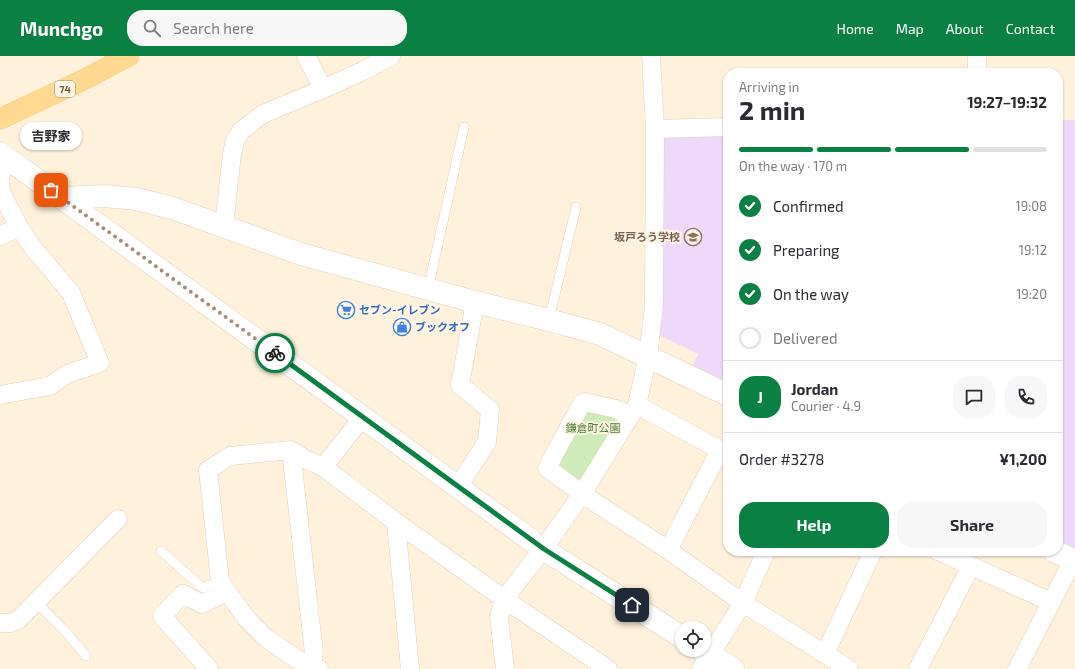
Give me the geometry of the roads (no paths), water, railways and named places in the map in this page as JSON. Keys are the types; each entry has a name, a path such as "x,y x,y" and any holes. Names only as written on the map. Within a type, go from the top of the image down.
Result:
{"main road":[{"name":"74","path":"0,119 81,82 129,56"}],"street":[{"path":"306,56 323,89"},
{"path":"224,226 232,154 241,131 263,114 363,71 391,56"},
{"path":"504,669 499,617 504,599 544,549 582,494 634,411 648,356 654,305 655,129 650,56"},
{"path":"977,56 977,68"},
{"path":"655,129 723,127"},
{"path":"0,395 50,386 67,374 100,363 71,293 34,249 19,227 1,192 0,178 3,155 544,549 675,633"},
{"path":"62,198 105,196 137,199 172,208 301,254 475,302 600,334 723,393"},
{"path":"0,236 19,227"},
{"path":"458,487 487,442 490,410 460,385 475,302"},
{"path":"723,452 634,411 616,409 585,402 582,403 548,468 582,494 668,550 743,602 850,669"},
{"path":"323,467 363,418"},
{"path":"291,450 314,653 313,668 298,660 266,638 246,618 223,586 208,470 230,456 291,450 305,459 323,467 396,522 601,667"},
{"path":"668,550 723,454"},
{"path":"0,622 18,620 118,519"},
{"path":"396,522 410,669"},
{"path":"733,669 704,658 743,602 764,556"},
{"path":"825,654 871,556"},
{"path":"949,556 1051,602"},
{"path":"1017,669 1051,602 1067,557"},
{"path":"918,669 971,566"},
{"path":"209,669 162,616 183,594 202,604 223,586"}],"lane":[{"path":"428,289 464,127"},
{"path":"549,320 576,208"},
{"path":"161,551 202,588 223,586"},
{"path":"36,602 66,632 86,656"}],"place":[{"name":"吉野家","path":"51,190"},
{"name":"坂戸ろう学校","path":"693,237"},
{"name":"セブン-イレブン","path":"346,310"},
{"name":"ブックオフ","path":"402,327"}],"park label":[{"name":"鎌倉町公園","path":"593,428"}]}
